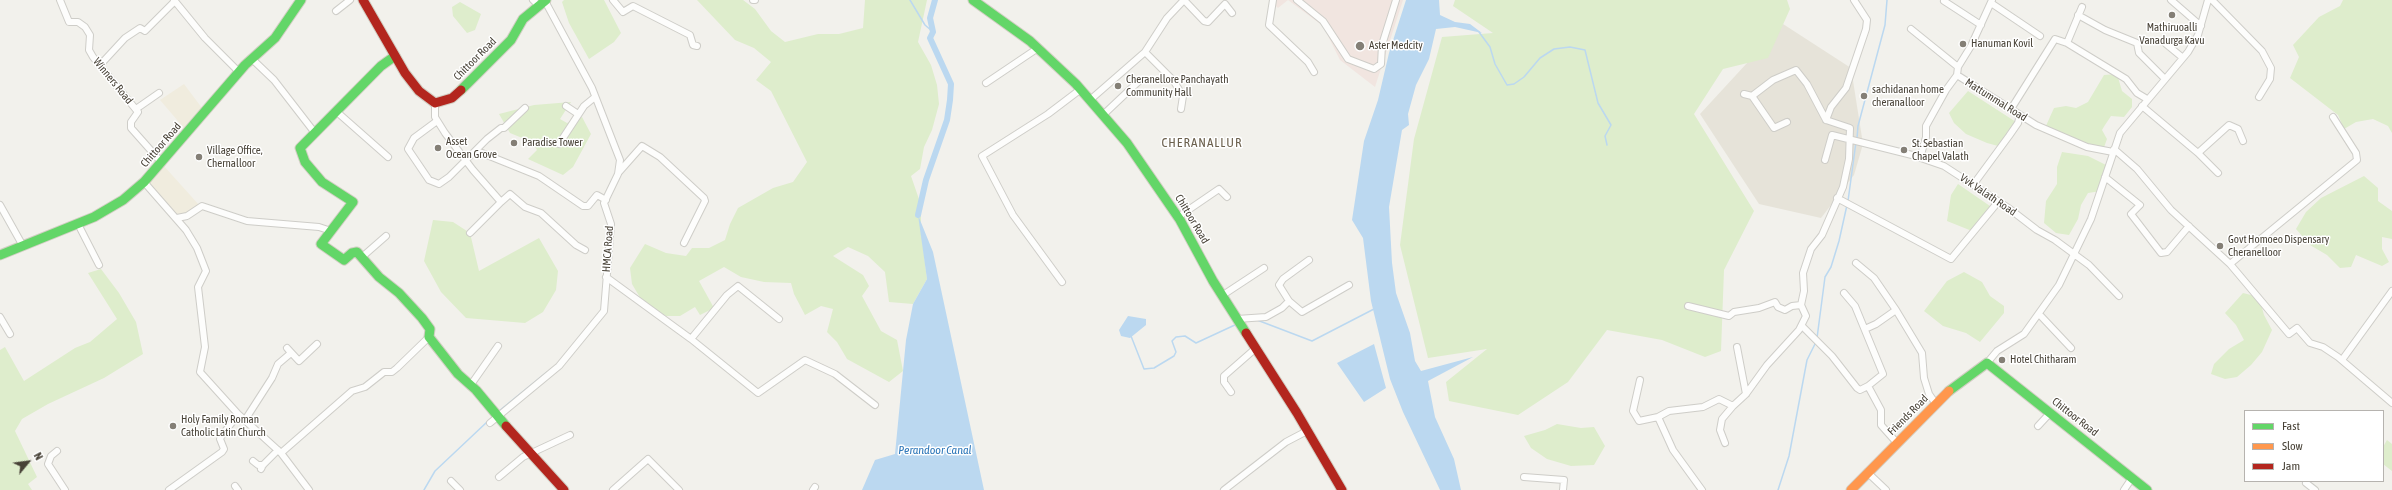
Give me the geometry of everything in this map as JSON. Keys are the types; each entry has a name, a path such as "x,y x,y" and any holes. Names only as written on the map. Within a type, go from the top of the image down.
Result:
{"main road":[{"name":"Chittoor Road","path":"0,255 78,224 123,200 144,182 162,163 239,72 275,38 300,0"},
{"path":"363,0 395,56 419,91 435,103"},
{"name":"Chittoor Road","path":"973,0 1038,48 1081,89 1127,143 1178,217 1222,295 1342,490"},
{"name":"Chittoor Road","path":"435,103 452,98 510,40 523,19 541,2"},
{"path":"395,56 382,66 350,100 300,148 303,157 322,182 353,202 321,244 344,260 352,253 358,252 422,318 430,329 429,337 470,386 480,395 493,420 532,455 564,490"},
{"name":"Chittoor Road","path":"1987,362 2148,490"},
{"name":"Friends Road","path":"1851,490 1867,472 1936,404 1987,362"}],"street":[{"name":"Winners Road","path":"60,0 69,22 78,22 85,27 90,35 89,50 114,85 138,112 131,122 131,128 162,163"},
{"path":"100,64 125,38 140,28 145,31 175,0 205,38 239,72"},
{"path":"336,11 350,0"},
{"path":"613,0 623,12 633,6 690,36 693,45 696,46"},
{"path":"1090,100 1146,52 1167,18 1184,0 1204,21 1208,22 1225,4 1232,13"},
{"path":"1273,0 1269,26 1308,62 1314,72"},
{"path":"1297,0 1323,21 1348,59 1374,69 1381,64 1382,45 1396,0"},
{"path":"1826,120 1831,107 1846,88 1866,28 1867,20 1854,0"},
{"path":"2171,0 2201,26"},
{"path":"1987,362 1997,351 2024,334 2059,286 2091,219 2120,133 2183,58 2198,35 2208,0"},
{"path":"2212,0 2262,51 2271,68 2270,79 2259,97"},
{"path":"1944,1 1981,25"},
{"path":"1992,1 2040,36"},
{"name":"Mattummal Road","path":"1992,1 1981,25 1958,66 1957,75 2020,115 2087,147 2114,150"},
{"path":"541,2 595,97 620,160 618,174"},
{"path":"2068,43 2082,7"},
{"path":"2078,16 2104,30 2137,43 2139,54 2165,79"},
{"path":"1911,29 1958,66"},
{"path":"2011,109 2055,39 2068,43 2126,79 2137,93 2148,99"},
{"path":"2166,44 2183,58"},
{"path":"986,83 1038,48"},
{"path":"1146,52 1173,80 1183,96 1181,109"},
{"path":"252,59 274,80 315,133"},
{"path":"1725,443 1720,430 1722,419 1746,394 1767,365 1802,326 1806,316 1800,305 1804,291 1803,273 1811,249 1822,235 1843,187 1851,140 1850,128 1826,120 1808,84 1796,70 1773,80 1752,96"},
{"path":"1920,158 1926,137 1926,126 1946,90 1957,75"},
{"path":"1103,115 1139,81"},
{"path":"1062,282 1013,215 982,156 1048,114 1081,89"},
{"path":"136,109 159,93"},
{"path":"1744,94 1752,96 1774,128 1787,122"},
{"path":"559,144 578,114 595,97"},
{"path":"435,103 434,113 437,121 467,162 501,202"},
{"path":"566,106 578,114"},
{"path":"2142,106 2198,153 2218,173"},
{"path":"437,121 414,138 408,149 430,180 439,184 467,162 495,132 504,128 525,108"},
{"path":"337,112 388,157"},
{"path":"1973,185 2010,136 2018,122 2020,115"},
{"path":"2230,264 2357,160 2356,153 2333,117"},
{"path":"2198,153 2229,125 2238,129 2243,141"},
{"name":"Vvk Valath Road","path":"1825,160 1832,135 1920,158 1944,166 2089,265 2119,296"},
{"path":"477,151 539,176 582,206 588,206 597,195 606,200 618,174 642,146 660,157 704,198 706,202 684,243"},
{"path":"2114,150 2137,170 2171,210 2230,264 2289,334 2297,328 2310,343 2323,346 2342,360 2391,402"},
{"path":"2105,177 2140,205 2131,214 2161,253 2166,252 2189,226"},
{"path":"144,182 177,218 197,248 206,271 198,287 205,347 200,372 238,415 279,451 309,490"},
{"path":"1178,217 1219,189 1227,197"},
{"path":"470,233 510,194 525,206 541,213 576,245 585,250"},
{"path":"1837,198 1951,259 1998,202"},
{"name":"HMCA Road","path":"493,420 559,366 604,311 611,224 604,203 606,200"},
{"path":"0,205 23,246"},
{"path":"177,218 187,216 202,206 247,221 318,227 331,232"},
{"path":"78,224 99,266"},
{"path":"362,257 386,236"},
{"path":"1309,260 1283,279 1279,285 1289,301 1302,312 1349,285"},
{"path":"1856,263 1874,278 1896,310 1922,353 1924,378 1929,394 1936,404"},
{"path":"1222,295 1264,268"},
{"path":"606,277 691,339 758,393 805,360 835,374 875,405"},
{"path":"691,339 727,295 738,286 779,319"},
{"path":"2342,360 2392,291"},
{"path":"1802,326 1832,356 1857,388 1860,390 1868,386 1883,374 1855,306 1844,294"},
{"path":"1240,322 1266,317 1289,301"},
{"path":"1688,306 1729,316 1734,312 1759,308 1775,302 1778,307 1785,310 1792,306 1800,305"},
{"path":"1865,328 1876,324 1896,310"},
{"path":"2039,314 2071,348"},
{"path":"0,317 10,334"},
{"path":"253,461 262,467 279,451 352,391 365,387 384,372 392,372 429,337"},
{"path":"245,420 272,378 278,364 291,354 287,348 299,361 317,344"},
{"path":"470,386 498,346"},
{"path":"1737,347 1746,394"},
{"path":"1232,392 1224,382 1224,376 1256,348"},
{"path":"1640,380 1634,411 1639,421 1658,417 1669,410 1703,406 1719,399 1733,406"},
{"path":"1868,386 1881,410 1881,425 1897,443"},
{"path":"2038,426 2050,413"},
{"path":"169,490 222,452 224,449 220,439 238,415"},
{"path":"1658,417 1673,450 1702,490"},
{"path":"1224,490 1286,442 1307,431"},
{"path":"499,477 524,457 532,455 570,435"},
{"path":"56,451 48,460 48,464 65,490"},
{"path":"613,490 648,459 656,465 678,490"},
{"path":"1867,472 1886,490"},
{"path":"1524,477 1564,480 1564,490"},
{"path":"2124,490 2132,478"},
{"path":"451,481 460,490"},
{"path":"2306,483 2315,490"}],"shaded area":[{"path":"1269,0 1288,0 1278,8"},
{"name":"Aster Medcity","path":"1288,0 1403,0 1375,87 1340,60 1323,26"},
{"path":"1783,24 1851,68 1863,144 1854,175 1821,218 1759,204 1700,114"},
{"path":"184,84 202,108 184,128 160,100"},
{"path":"163,165 200,206 188,214 178,217 148,184"}],"green space":[{"path":"564,0 604,0 621,33 614,42 589,59 569,23 562,2"},
{"path":"697,0 743,0 755,9 771,31 785,42 818,34 839,34 863,28 865,0 927,0 918,42 931,65 937,85 939,104 932,130 924,147 920,169 911,176 921,205 921,231 927,279 913,304 889,302 885,272 868,256 848,247 833,256 863,275 869,286 862,296 881,331 897,340 903,371 889,382 847,359 837,342 827,332 833,309 821,306 805,315 794,294 791,283 764,282 741,277 724,267 699,281 714,308 700,315 695,307 680,316 666,316 642,301 632,284 630,268 645,244 666,253 686,256 692,248 709,248 725,240 730,224 738,208 773,188 793,182 807,162 771,91 756,80 771,62 754,48 735,40"},
{"path":"1455,0 1787,0 1790,9 1768,58 1723,69 1694,114 1754,211 1724,270 1721,351 1705,357 1662,340 1607,330 1568,382 1518,415 1449,401 1446,382 1487,349 1428,358 1400,245 1414,139 1442,37 1493,33 1453,6"},
{"path":"2343,0 2392,0 2392,133 2388,126 2373,119 2356,122 2344,129 2338,115 2290,78 2299,57 2293,45 2319,17 2340,6"},
{"path":"460,2 481,14 475,30 467,33 453,16 452,7"},
{"path":"2117,74 2122,91 2132,99 2132,107 2124,117 2111,116 2102,130 2107,139 2103,150 2045,128 2054,108 2066,106 2076,108 2088,102 2104,75"},
{"path":"1968,91 2016,122 2007,132 2004,142 1998,146 1966,134 1954,123 1949,113"},
{"path":"571,102 560,119 567,123 582,117 591,134 573,167 563,175 528,159 537,150 532,142 510,133 499,114 534,105"},
{"path":"2062,152 2088,156 2108,166 2101,191 2088,193 2081,205 2078,219 2069,235 2056,233 2044,223 2046,201 2057,184 2057,167"},
{"path":"2364,176 2378,188 2378,201 2392,211 2392,239 2382,237 2382,249 2389,262 2382,266 2356,255 2351,267 2340,268 2327,255 2310,245 2296,229 2306,212 2321,198"},
{"path":"1958,184 1990,206 1990,212 1972,231 1947,221 1951,195"},
{"path":"433,220 453,222 470,233 479,271 539,238 558,271 556,290 543,312 525,323 466,318 441,292 424,261"},
{"path":"101,269 119,293 136,322 143,354 104,378 48,404 22,419 15,431 37,477 28,484 32,490 0,490 0,350 5,347 24,381 75,348 90,342 117,319 88,273"},
{"path":"1964,272 1982,282 1990,296 2004,306 2004,313 1980,342 1966,333 1943,326 1924,311 1947,281"},
{"path":"2243,293 2259,297 2264,315 2272,330 2262,352 2251,365 2237,377 2225,379 2211,374 2214,364 2229,349 2244,340 2236,325 2225,313"},
{"path":"1557,424 1581,428 1594,427 1605,446 1594,465 1571,466 1547,459 1531,448 1524,436 1545,430"},
{"path":"2387,440 2392,444 2392,471 2384,465 2384,445"}],"water":[{"path":"1406,0 1439,0 1440,15 1455,22 1470,24 1482,33 1455,27 1436,29 1429,59 1416,85 1408,114 1409,125 1402,130 1389,207 1392,263 1396,293 1410,333 1415,361 1421,371 1473,357 1428,381 1435,417 1454,459 1461,490 1440,490 1403,412 1390,379 1371,301 1363,238 1352,220 1364,141 1378,100 1389,53"},
{"name":"Perandoor Canal","path":"918,215 933,252 984,490 862,490 875,460 895,454 906,340 913,304 927,279"},
{"path":"1128,316 1146,319 1146,325 1130,338 1121,336 1119,330"},
{"path":"1374,344 1386,388 1364,402 1337,363"}],"waterway":[{"path":"910,0 925,25 933,32"},
{"path":"918,215 926,180 947,120 950,100 951,84 930,38 933,32 930,18 935,0"},
{"path":"1857,138 1858,126 1885,25 1887,0"},
{"path":"1479,32 1490,47 1495,64 1507,85 1514,84 1524,77 1540,58 1554,49 1570,47 1585,50 1598,103 1611,125 1605,136 1607,145"},
{"path":"1848,201 1856,142"},
{"path":"1817,338 1825,277 1831,267 1839,241 1847,205"},
{"path":"1257,320 1312,341 1374,309"},
{"path":"1131,336 1144,369 1154,368 1174,356 1176,352 1172,341 1176,337 1185,336 1196,343 1237,324"},
{"path":"1778,490 1789,456 1807,360 1816,342"},
{"path":"499,411 547,372"},
{"path":"424,490 435,471 487,422"}],"traffic: fast":[{"path":"0,255 94,217 123,200 144,182 245,65 275,38 301,0"},
{"path":"461,90 511,40 523,19 546,0"},
{"path":"973,0 1030,41 1076,84 1127,143 1180,220 1213,281 1246,333"},
{"path":"395,56 381,66 300,148 305,162 322,182 353,202 321,244 344,260 352,253 357,252 379,277 399,293 422,318 430,329 429,337 458,374 476,390 506,426"},
{"path":"1949,391 1987,363 2147,490"}],"traffic: slow":[{"path":"1851,490 1949,391"}],"traffic: jam":[{"path":"363,0 405,73 419,91 435,103 452,98 461,90"},
{"path":"1246,333 1297,413 1342,490"},
{"path":"506,426 564,490"}],"place":[{"name":"Mathiruoalli Vanadurga Kavu","path":"2172,15"},
{"name":"Hanuman Kovil","path":"1963,44"},
{"name":"Aster Medcity","path":"1360,46"},
{"name":"Cheranellore Panchayath Community Hall","path":"1118,86"},
{"name":"sachidanan home cheranalloor","path":"1864,96"},
{"name":"Paradise Tower","path":"514,143"},
{"name":"Asset Ocean Grove","path":"438,148"},
{"name":"St. Sebastian Chapel Valath","path":"1904,150"},
{"name":"Village Office, Chernalloor","path":"199,157"},
{"name":"Govt Homoeo Dispensary Cheranelloor","path":"2220,246"},
{"name":"Hotel Chitharam","path":"2002,360"},
{"name":"Holy Family Roman Catholic Latin Church","path":"173,426"}],"district":[{"name":"CHERANALLUR","path":"1202,143"}]}
